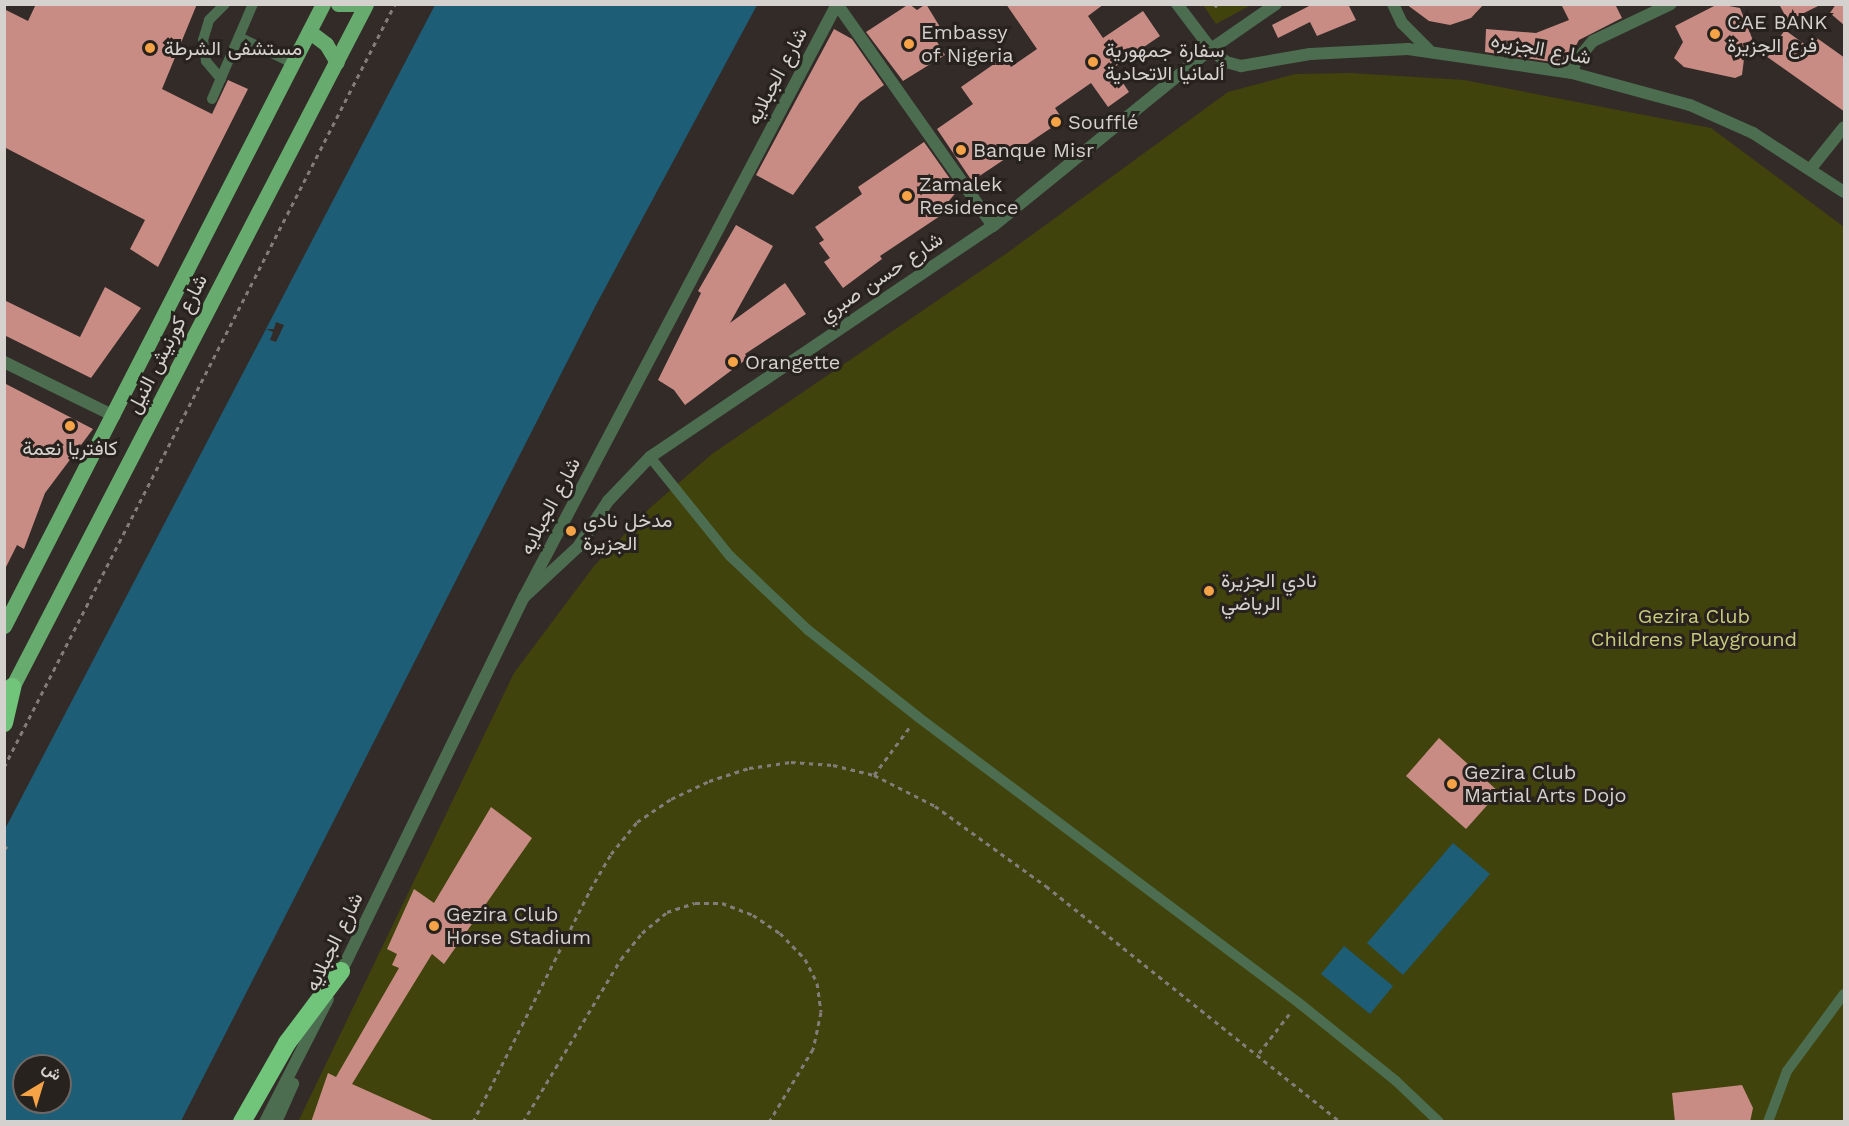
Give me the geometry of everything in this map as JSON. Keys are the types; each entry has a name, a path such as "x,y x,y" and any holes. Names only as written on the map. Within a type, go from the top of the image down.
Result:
{"highway":[{"path":"4,723 8,695"},
{"path":"242,1122 287,1043 341,971"}],"main road":[{"name":"شارع كورنيش النيل","path":"4,626 114,416 323,4"},
{"path":"338,4 362,4"},
{"name":"شارع كورنيش النيل","path":"8,695 366,4"},
{"path":"310,32 326,44 337,62"}],"street":[{"path":"837,4 993,226"},
{"name":"شارع الجبلايه","path":"265,1122 311,1033 524,597 837,4"},
{"path":"1177,4 1211,49"},
{"name":"شارع حسن صبري","path":"524,597 578,547 608,501 650,457 993,226 1211,49 1276,4"},
{"path":"1393,4 1402,23 1429,50"},
{"path":"1572,73 1576,61 1593,41 1671,4"},
{"name":"شارع الجزيره","path":"1211,49 1226,62 1241,66 1310,54 1429,50 1572,73 1690,105 1753,133 1812,168 1845,192"},
{"path":"1812,168 1845,127"},
{"path":"4,362 114,416"},
{"name":"شارع الجبلايه","path":"276,1122 308,1053 311,1033"}],"lane":[{"path":"221,79 206,61 203,40 209,20 225,4"},
{"path":"212,99 253,4"},
{"path":"239,37 294,64"},
{"path":"650,457 687,506 756,581 808,630 918,717 1299,1002 1396,1081 1440,1122"},
{"path":"1768,1122 1787,1071 1845,994"}],"path":[{"path":"4,766 395,4"},
{"path":"874,776 918,717"},
{"path":"473,1122 590,890 611,854 637,822 671,799 749,768 791,762 822,764 874,776 935,806 990,843 1258,1053 1341,1122"},
{"path":"524,1122 628,950 667,912 695,903 722,903 753,915 780,933 805,959 817,983 821,1012 813,1049 769,1122"},
{"path":"1258,1053 1299,1002"}],"green space":[{"path":"1203,5 1251,5 1216,24"},
{"name":"نادي الجزيرة الرياضي","path":"1351,73 1464,80 1711,128 1844,227 1844,1121 298,1122 514,673 594,566 650,508 712,454 1010,251 1228,92 1295,74"}],"water":[{"path":"435,5 757,5 596,305 181,1121 5,1121 4,831"},
{"path":"1453,843 1490,874 1403,975 1367,943"},
{"path":"1344,946 1393,986 1370,1014 1321,974"}],"pier":[{"path":"276,322 284,325 276,342 270,340 273,332 266,329 274,329"}],"building":[{"path":"36,4 197,4 162,89 212,114 228,80 248,89 158,267 130,249 145,220 4,147 4,9 28,21"},
{"name":"Embassy of Nigeria","path":"909,4 917,10 926,4 940,27 931,32 945,55 903,81 866,32"},
{"path":"1006,4 1104,4 1088,16 1103,38 1143,11 1160,36 1113,68 1129,92 1108,107 1091,83 1055,108 1063,120 972,181 937,129 973,104 961,87 1004,57 1011,67 1037,49"},
{"path":"1313,4 1348,4 1356,20 1317,36 1310,22 1278,38 1272,25"},
{"path":"1406,4 1484,4 1471,18 1450,25 1429,21"},
{"path":"1561,4 1615,4 1622,18 1579,40 1566,64 1485,52 1486,29 1536,33 1569,20"},
{"name":"CAE BANK فرع الجزيرة","path":"1718,4 1740,8 1758,53 1744,59 1742,75 1735,78 1684,67 1674,58 1683,42 1675,26"},
{"path":"1779,4 1822,4 1788,21"},
{"path":"1836,4 1845,4 1845,26 1830,13"},
{"path":"834,29 852,39 884,85 860,102 793,195 756,175"},
{"path":"1785,30 1807,46 1814,36 1845,58 1845,112 1766,56"},
{"name":"Zamalek Residence","path":"924,142 958,190 948,202 952,208 880,256 882,259 843,288 824,262 830,258 819,243 824,240 815,227 862,194 858,187"},
{"path":"736,225 773,246 730,323 785,283 806,314 745,354 748,358 685,405 674,390 658,380 701,293 698,291"},
{"path":"105,287 141,308 91,378 4,335 4,300 80,337"},
{"path":"4,383 93,429 45,493 24,549 17,545 4,571"},
{"name":"Gezira Club Martial Arts Dojo","path":"1439,738 1499,792 1466,829 1406,776"},
{"name":"Gezira Club Horse Stadium","path":"491,807 532,838 444,964 432,954 352,1084 437,1122 311,1122 328,1073 336,1077 399,968 392,965 397,954 387,949 414,889 434,903"},
{"path":"1742,1085 1753,1108 1750,1122 1675,1122 1672,1093"}],"place":[{"name":"CAE BANK فرع الجزيرة","path":"1715,34"},
{"name":"Embassy of Nigeria","path":"909,44"},
{"name":"مستشفى الشرطة","path":"150,48"},
{"name":"سفارة جمهورية ألمانيا الاتحادية","path":"1093,62"},
{"name":"Soufflé","path":"1056,122"},
{"name":"Banque Misr","path":"961,150"},
{"name":"Zamalek Residence","path":"907,196"},
{"name":"Orangette","path":"733,362"},
{"name":"كافتريا نعمة","path":"70,426"},
{"name":"مدخل نادى الجزيرة","path":"571,531"},
{"name":"نادي الجزيرة الرياضي","path":"1209,591"},
{"name":"Gezira Club Martial Arts Dojo","path":"1452,784"},
{"name":"Gezira Club Horse Stadium","path":"434,926"}],"park label":[{"name":"Gezira Club Childrens Playground","path":"1694,628"}]}
